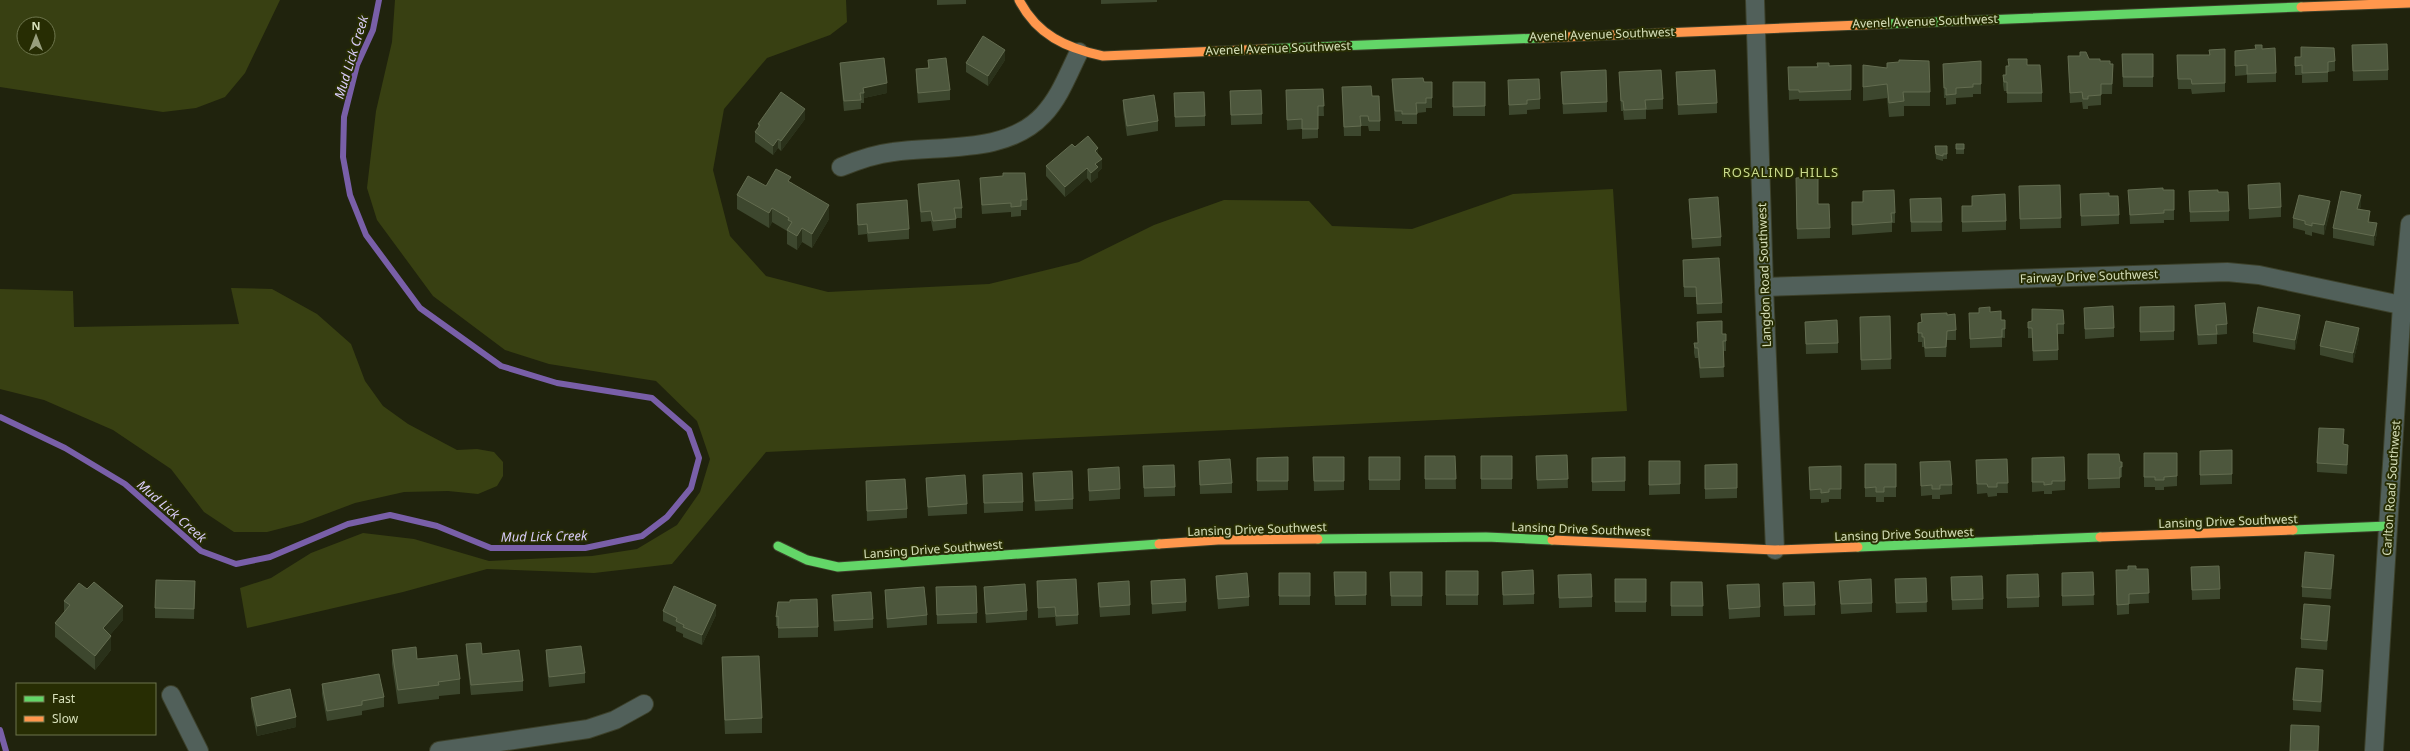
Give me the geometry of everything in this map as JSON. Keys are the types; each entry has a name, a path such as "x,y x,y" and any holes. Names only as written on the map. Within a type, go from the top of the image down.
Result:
{"street":[{"name":"Avenel Avenue Southwest","path":"1019,0 1030,19 1045,34 1059,43 1079,52 1103,56 1756,28 2410,3"},
{"name":"Langdon Road Southwest","path":"1755,0 1764,287 1775,550"},
{"path":"841,167 866,157 893,152 978,144 1025,130 1042,116 1054,102 1079,52"},
{"name":"Carlton Road Southwest","path":"2374,751 2388,526 2406,306 2410,224"},
{"name":"Fairway Drive Southwest","path":"1764,287 2227,272 2258,275 2406,306"},
{"name":"Lansing Drive Southwest","path":"778,546 798,558 820,565 838,567 1218,540 1300,538 1486,538 1775,550 2388,526"},
{"path":"171,695 199,751"},
{"path":"439,751 588,729 615,720 644,704"}],"green space":[{"path":"0,0 280,0 245,73 225,97 196,108 163,112 0,87"},
{"path":"395,0 846,0 847,22 830,35 767,58 724,109 713,170 730,236 766,276 828,292 989,284 1079,262 1154,225 1224,200 1309,201 1332,226 1412,229 1513,194 1613,189 1627,411 766,452 672,564 594,573 487,569 403,592 247,628 240,588 271,578 311,553 363,533 414,539 489,561 592,556 637,549 677,525 700,492 710,459 697,421 656,381 549,364 505,350 433,296 377,220 367,188 376,111 392,42"},
{"path":"231,288 272,289 317,314 351,344 365,381 383,406 408,424 457,450 477,449 494,452 503,462 503,476 497,486 478,494 448,491 404,492 355,503 302,523 267,532 234,532 204,512 171,469 113,430 44,400 0,389 0,289 73,291 74,327 239,324"}],"building":[{"path":"983,36 1005,50 988,76 966,63"},
{"path":"2387,44 2388,70 2353,71 2352,45"},
{"path":"2255,45 2262,45 2262,49 2275,48 2276,73 2247,74 2247,65 2235,66 2235,51 2256,49"},
{"path":"2301,47 2334,48 2335,61 2328,62 2328,72 2302,73 2302,65 2295,66 2295,57 2301,57"},
{"path":"2225,49 2225,83 2192,84 2191,79 2178,79 2177,55 2210,55 2209,50"},
{"path":"2080,52 2086,52 2089,59 2110,61 2110,64 2113,64 2112,84 2101,84 2101,95 2088,96 2088,99 2083,99 2082,92 2070,93 2068,56 2080,56"},
{"path":"2122,54 2153,54 2153,77 2123,77"},
{"path":"884,58 887,83 863,88 864,93 860,93 861,100 844,101 840,63"},
{"path":"946,58 950,90 918,93 916,69 929,68 928,60"},
{"path":"2008,59 2027,59 2027,65 2040,65 2042,93 2007,93 2007,82 2004,82 2003,75 2006,75 2006,66 2009,66"},
{"path":"1899,60 1929,61 1930,92 1903,92 1904,101 1889,103 1887,84 1863,87 1863,65 1887,68 1887,63 1899,62"},
{"path":"1981,61 1981,84 1973,84 1973,87 1956,88 1956,94 1946,95 1946,88 1944,88 1943,64"},
{"path":"1817,63 1829,63 1829,66 1851,65 1851,90 1799,92 1799,90 1789,90 1788,67 1818,67"},
{"path":"1606,70 1607,102 1563,104 1561,72"},
{"path":"1661,70 1663,99 1645,100 1646,109 1624,110 1623,101 1621,101 1619,72"},
{"path":"1715,70 1717,103 1678,105 1676,72"},
{"path":"1423,78 1424,82 1432,82 1432,98 1426,98 1426,103 1416,103 1417,114 1402,114 1402,111 1395,111 1392,79"},
{"path":"1539,79 1540,99 1527,100 1527,104 1509,105 1508,80"},
{"path":"1453,82 1485,82 1485,106 1453,107"},
{"path":"1371,86 1372,96 1379,96 1380,121 1369,121 1368,116 1360,116 1361,126 1344,127 1342,87"},
{"path":"1323,89 1324,106 1318,106 1318,129 1302,129 1302,119 1287,120 1286,90"},
{"path":"1261,90 1262,114 1231,115 1230,91"},
{"path":"781,92 805,109 781,141 778,139 773,146 755,132 760,125 758,124"},
{"path":"1204,92 1205,116 1175,117 1174,93"},
{"path":"1154,95 1158,121 1127,126 1123,100"},
{"path":"1088,136 1098,148 1095,151 1102,159 1095,164 1098,167 1091,173 1087,168 1065,187 1046,166 1072,144 1075,147"},
{"path":"1956,144 1964,144 1964,149 1956,149"},
{"path":"1935,146 1947,146 1947,154 1943,154 1943,156 1936,154"},
{"path":"776,169 791,177 788,181 829,205 812,234 802,228 797,236 787,230 792,222 788,220 789,218 772,208 769,213 737,195 748,176 766,186"},
{"path":"1003,173 1025,173 1027,200 1021,200 1021,206 1011,207 1011,203 982,205 980,178 1003,176"},
{"path":"1818,176 1818,204 1829,204 1830,228 1797,229 1796,178"},
{"path":"959,180 962,208 954,208 956,219 933,221 931,211 921,212 918,184"},
{"path":"2280,183 2281,207 2249,209 2248,185"},
{"path":"2060,185 2061,218 2020,219 2019,186"},
{"path":"2163,188 2163,190 2174,190 2174,210 2164,210 2164,213 2130,215 2128,190"},
{"path":"1894,190 1895,213 1891,213 1892,222 1852,225 1852,202 1863,202 1863,191"},
{"path":"2218,190 2218,192 2228,192 2229,211 2190,212 2189,191"},
{"path":"2341,191 2361,195 2357,209 2370,211 2368,222 2377,223 2374,236 2333,228"},
{"path":"2109,193 2109,196 2118,196 2119,215 2081,216 2080,194"},
{"path":"2005,194 2006,221 1962,222 1962,206 1972,206 1972,196"},
{"path":"2299,195 2330,201 2324,225 2312,223 2312,226 2305,224 2305,221 2293,218"},
{"path":"1718,197 1721,237 1692,239 1689,199"},
{"path":"1941,198 1942,222 1911,222 1910,199"},
{"path":"907,200 909,229 868,233 867,224 858,225 857,204"},
{"path":"1719,258 1722,303 1697,304 1696,287 1684,287 1683,260"},
{"path":"2225,303 2227,324 2216,325 2217,334 2198,335 2195,305"},
{"path":"2113,306 2114,328 2085,329 2084,308"},
{"path":"2174,306 2174,331 2140,332 2140,307"},
{"path":"1990,307 1990,312 2001,311 2001,320 2005,320 2005,329 2002,329 2002,337 1970,339 1969,313 1979,313 1979,308"},
{"path":"2258,307 2300,315 2295,340 2253,333"},
{"path":"2032,309 2063,310 2064,324 2057,324 2058,350 2033,351 2032,328 2028,328 2028,322 2032,321"},
{"path":"1947,313 1947,315 1955,314 1956,330 1947,331 1946,347 1925,348 1924,337 1922,337 1922,333 1918,333 1918,323 1922,322 1921,314"},
{"path":"1890,316 1891,359 1861,360 1860,317"},
{"path":"1837,320 1838,343 1806,344 1805,322"},
{"path":"1722,321 1722,334 1726,334 1726,341 1723,341 1724,367 1700,368 1698,348 1695,348 1694,343 1698,343 1697,322"},
{"path":"2326,321 2359,328 2353,353 2320,346"},
{"path":"2319,428 2344,429 2343,444 2348,445 2347,465 2317,463"},
{"path":"2232,450 2232,474 2200,475 2200,451"},
{"path":"2144,453 2177,453 2177,476 2164,477 2164,480 2155,480 2155,477 2144,477"},
{"path":"2088,454 2119,454 2120,462 2122,462 2122,467 2120,467 2120,478 2088,479"},
{"path":"1567,455 1568,479 1537,480 1536,456"},
{"path":"1425,456 1455,456 1456,479 1425,479"},
{"path":"1481,456 1512,456 1512,479 1481,479"},
{"path":"1288,457 1288,481 1257,481 1257,458"},
{"path":"1313,457 1344,457 1344,481 1314,481"},
{"path":"1369,457 1400,457 1400,480 1369,480"},
{"path":"1625,457 1625,481 1592,482 1592,458"},
{"path":"2064,457 2065,481 2052,481 2052,484 2044,485 2044,482 2032,482 2032,458"},
{"path":"1230,459 1232,483 1200,485 1199,461"},
{"path":"2007,459 2008,483 1997,483 1997,487 1988,487 1987,484 1977,484 1976,460"},
{"path":"1649,461 1680,461 1680,484 1649,485"},
{"path":"1950,461 1952,485 1940,485 1940,489 1932,489 1932,485 1921,486 1920,462"},
{"path":"1737,464 1737,488 1705,489 1705,465"},
{"path":"1865,464 1896,464 1896,487 1884,487 1884,492 1876,492 1876,487 1865,488"},
{"path":"1174,465 1175,487 1144,488 1143,466"},
{"path":"1841,466 1841,489 1829,489 1829,492 1821,493 1821,489 1810,490 1809,467"},
{"path":"1119,467 1120,489 1089,491 1088,469"},
{"path":"1072,471 1073,499 1035,501 1033,473"},
{"path":"1022,473 1023,502 984,503 983,475"},
{"path":"965,475 967,504 928,507 926,478"},
{"path":"905,479 907,509 867,511 866,481"},
{"path":"2305,552 2334,555 2331,589 2302,587"},
{"path":"2128,566 2136,566 2136,569 2148,569 2149,593 2129,594 2129,604 2117,605 2116,570 2128,570"},
{"path":"2219,566 2220,589 2192,590 2191,567"},
{"path":"1533,570 1534,594 1503,595 1502,572"},
{"path":"1446,571 1478,571 1478,595 1446,595"},
{"path":"1334,572 1366,572 1366,595 1335,596"},
{"path":"1390,572 1422,572 1422,596 1391,596"},
{"path":"2093,572 2094,595 2062,596 2062,573"},
{"path":"1247,573 1249,597 1218,599 1216,576"},
{"path":"1279,573 1310,573 1310,596 1279,596"},
{"path":"1591,574 1592,597 1559,598 1558,575"},
{"path":"2038,574 2039,597 2007,598 2007,575"},
{"path":"1982,576 1983,599 1952,600 1951,577"},
{"path":"1926,578 1927,602 1896,603 1895,579"},
{"path":"1076,579 1078,615 1056,616 1055,607 1038,608 1037,581"},
{"path":"1185,579 1186,602 1152,604 1151,581"},
{"path":"1615,579 1646,579 1646,602 1615,602"},
{"path":"1871,579 1872,603 1841,604 1839,581"},
{"path":"156,580 195,581 194,609 155,608"},
{"path":"1129,581 1130,605 1100,607 1098,583"},
{"path":"94,582 123,606 103,628 111,636 95,656 55,623 70,605 64,601 79,583 87,589"},
{"path":"1671,582 1702,582 1703,606 1671,606"},
{"path":"1814,582 1815,605 1784,606 1783,583"},
{"path":"1025,584 1027,611 986,614 984,587"},
{"path":"1759,584 1760,607 1729,609 1727,585"},
{"path":"674,586 716,605 702,635 683,627 684,625 676,621 677,618 663,611"},
{"path":"976,586 977,613 937,615 936,587"},
{"path":"924,587 927,615 887,619 885,590"},
{"path":"871,592 873,619 834,621 832,595"},
{"path":"817,599 818,627 778,628 778,616 776,617 778,602"},
{"path":"2304,604 2330,606 2327,641 2301,639"},
{"path":"481,643 482,654 519,650 523,681 471,685 466,644"},
{"path":"581,646 585,673 549,677 546,650"},
{"path":"416,647 417,659 457,655 460,679 438,682 439,685 398,690 392,650"},
{"path":"759,656 762,718 725,720 722,657"},
{"path":"2296,668 2323,670 2321,702 2293,700"},
{"path":"379,674 384,697 362,701 362,705 327,711 322,684"},
{"path":"290,689 296,717 257,726 251,698"},
{"path":"2291,725 2319,726 2318,751 2290,751"}],"waterway":[{"name":"Mud Lick Creek","path":"0,417 65,448 125,484 201,551 236,564 270,557 348,524 390,515 437,526 491,548 585,548 642,536 667,517 691,488 699,458 689,430 652,398 557,383 501,366 420,308 366,235 350,195 343,157 344,117 357,65 373,30 379,0"},
{"name":"Mud Lick Creek","path":"0,730 6,751"}],"traffic: fast":[{"path":"1886,24 2301,7"},
{"path":"1266,49 1540,38"},
{"path":"2293,530 2388,526"},
{"path":"1318,539 1486,537 1552,540"},
{"path":"1858,547 2100,537"},
{"path":"778,546 807,560 838,567 1159,544"}],"traffic: slow":[{"path":"1019,0 1026,12 1035,22 1054,38 1077,49 1103,56 1266,49"},
{"path":"2301,7 2410,3"},
{"path":"1540,38 1886,24"},
{"path":"2100,537 2293,530"},
{"path":"1159,544 1218,540 1318,539"},
{"path":"1552,540 1775,550 1858,547"}],"district":[{"name":"ROSALIND HILLS","path":"1781,172"}]}
